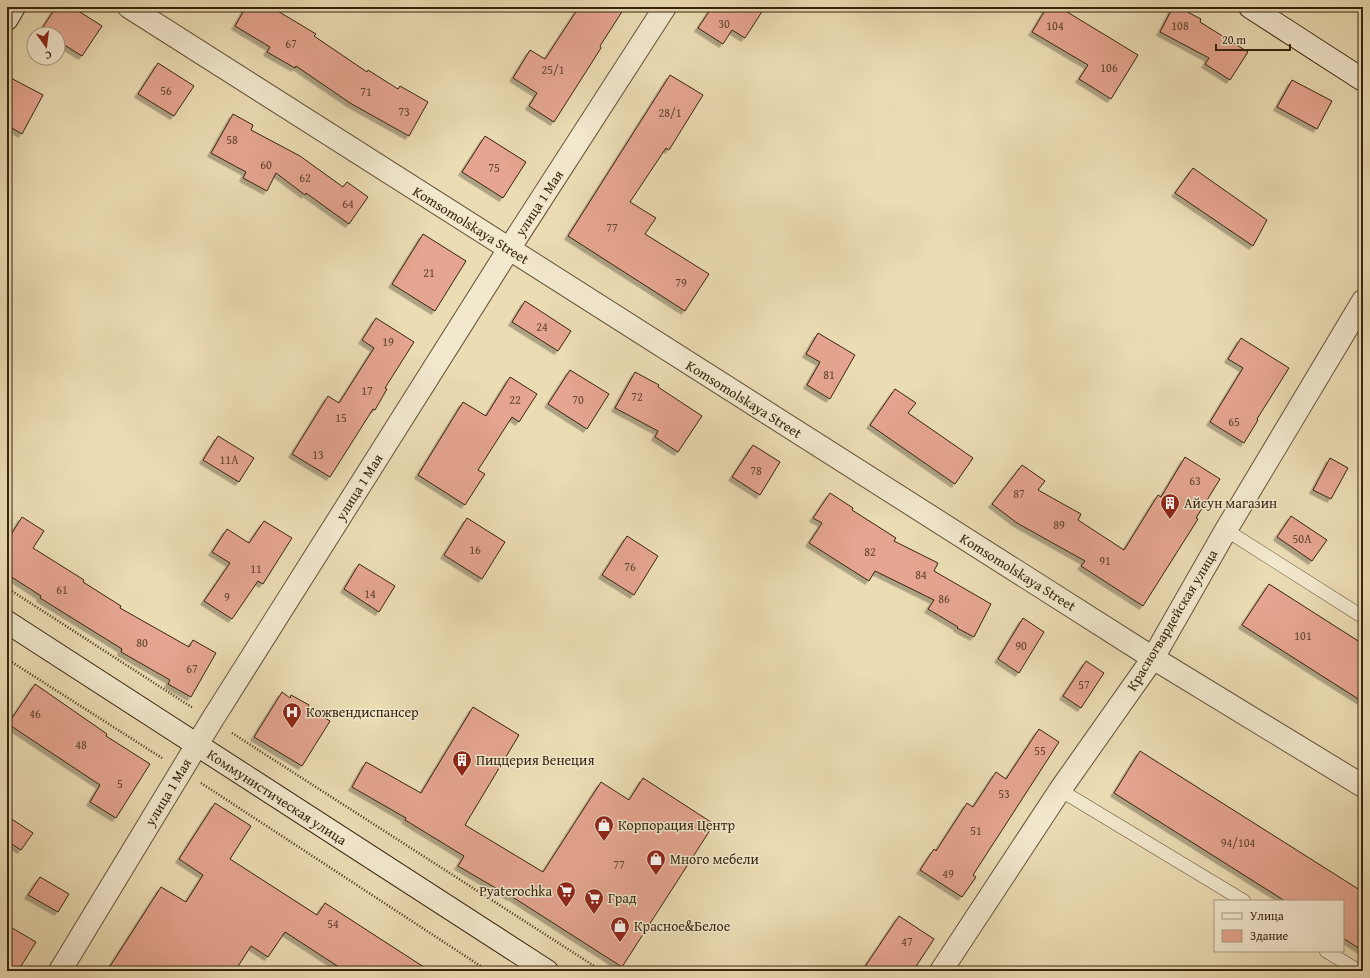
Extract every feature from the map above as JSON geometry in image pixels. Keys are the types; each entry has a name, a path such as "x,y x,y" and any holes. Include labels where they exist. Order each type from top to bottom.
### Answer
{"street":[{"path":"7,19 14,7"},
{"name":"Komsomolskaya Street","path":"129,7 1152,658 1363,786"},
{"name":"улица 1 Мая","path":"60,971 196,745 509,249 665,7"},
{"path":"1250,7 1363,80"},
{"name":"Красногвардейская улица","path":"941,971 1060,790 1152,658 1226,530 1363,301"},
{"name":"Коммунистическая улица","path":"7,622 547,971"}],"lane":[{"path":"1226,530 1363,617"},
{"path":"1060,790 1242,900"},
{"path":"1328,952 1359,971"}],"path":[{"path":"7,588 602,971"},
{"path":"7,659 181,770 488,971"}],"building":[{"path":"56,7 72,7 102,26 82,56 66,46 66,26 44,26"},
{"path":"246,7 271,7 316,34 314,36 367,72 368,70 398,89 400,86 428,102 409,136 350,103 296,66 295,68 267,52 270,47 235,26"},
{"path":"579,7 625,7 554,122 529,106 537,93 513,78 530,50 545,59"},
{"path":"712,7 765,7 745,38 732,30 723,44 698,28"},
{"path":"1047,7 1059,7 1138,55 1111,99 1079,79 1088,65 1032,32"},
{"path":"1173,7 1178,7 1201,19 1200,22 1248,52 1230,80 1205,64 1209,58 1160,32"},
{"path":"158,63 194,86 174,116 138,94"},
{"path":"670,75 703,95 669,150 666,148 630,202 656,218 645,234 709,274 685,311 568,236"},
{"path":"7,76 43,95 22,134 7,125"},
{"path":"1292,80 1332,101 1317,129 1277,107"},
{"path":"233,114 253,125 251,130 300,156 343,187 347,182 368,197 349,224 306,193 305,195 276,173 267,191 243,178 246,172 211,153"},
{"path":"485,136 526,162 503,198 462,172"},
{"path":"1193,168 1267,220 1253,246 1175,193"},
{"path":"423,234 466,261 435,311 392,284"},
{"path":"525,301 571,331 558,351 512,322"},
{"path":"376,318 414,342 385,388 387,389 375,410 373,409 330,477 292,454 328,396 339,403 374,348 362,340"},
{"path":"818,333 855,355 830,399 807,385 820,362 806,354"},
{"path":"1241,338 1289,368 1257,419 1258,420 1244,443 1210,422 1243,368 1228,359"},
{"path":"570,370 609,394 587,429 548,404"},
{"path":"635,372 659,385 658,387 702,416 678,452 655,437 658,431 615,408"},
{"path":"510,377 537,394 519,422 512,417 478,470 485,474 465,505 418,475 463,402 486,416"},
{"path":"895,389 916,403 908,413 973,458 955,484 870,425"},
{"path":"218,436 254,458 239,482 203,460"},
{"path":"753,445 780,462 760,495 732,477"},
{"path":"1185,457 1220,479 1196,518 1198,519 1143,606 1081,566 1085,561 1017,523 992,504 1022,465 1045,481 1038,490 1081,514 1078,520 1124,550 1158,495 1161,497"},
{"path":"1330,458 1348,468 1331,499 1313,490"},
{"path":"830,493 853,508 852,510 896,538 894,541 938,563 934,571 991,604 974,637 928,609 934,600 875,571 869,581 809,543 822,523 813,518"},
{"path":"1291,516 1327,540 1312,561 1277,537"},
{"path":"22,517 44,531 33,548 84,580 83,582 121,606 120,608 189,647 193,640 216,653 191,697 168,684 170,680 121,652 122,649 40,598 41,596 7,574 7,541"},
{"path":"467,518 505,542 482,579 444,555"},
{"path":"264,521 292,538 263,584 258,581 232,619 204,601 230,563 212,552 227,529 249,543"},
{"path":"627,536 658,556 634,595 602,575"},
{"path":"359,564 395,586 379,612 344,589"},
{"path":"1269,584 1363,644 1363,702 1242,625"},
{"path":"1023,618 1044,632 1019,673 998,659"},
{"path":"1086,661 1104,673 1081,708 1063,696"},
{"path":"35,684 107,734 106,736 150,764 116,818 90,802 100,785 8,724"},
{"name":"Кожвендиспансер","path":"282,692 290,698 291,695 309,705 308,707 330,721 302,766 254,737"},
{"path":"473,707 519,735 465,825 543,872 601,782 629,800 643,778 714,824 622,967 511,896 458,866 464,856 405,820 406,818 352,787 366,762 421,793"},
{"path":"1039,729 1059,742 973,875 976,877 962,897 920,870 934,849 936,851 967,803 973,807 996,772 1006,779"},
{"path":"1140,751 1363,892 1363,951 1344,939 1344,900 1283,900 1114,793"},
{"path":"215,803 251,826 230,859 317,915 325,903 430,971 345,971 285,932 268,957 251,946 235,971 107,971 161,887 186,902 203,875 179,859"},
{"path":"7,816 33,833 21,850 7,841"},
{"path":"40,877 69,894 58,912 28,895"},
{"path":"899,916 934,939 913,971 862,971"},
{"path":"7,925 36,942 18,971 7,971"}],"place":[{"name":"Айсун магазин","path":"1170,520"},
{"name":"Кожвендиспансер","path":"292,729"},
{"name":"Пиццерия Венеция","path":"462,777"},
{"name":"Корпорация Центр","path":"604,842"},
{"name":"Много мебели","path":"656,876"},
{"name":"Pyaterochka","path":"566,908"},
{"name":"Град","path":"594,915"},
{"name":"Красное&Белое","path":"620,943"}]}
